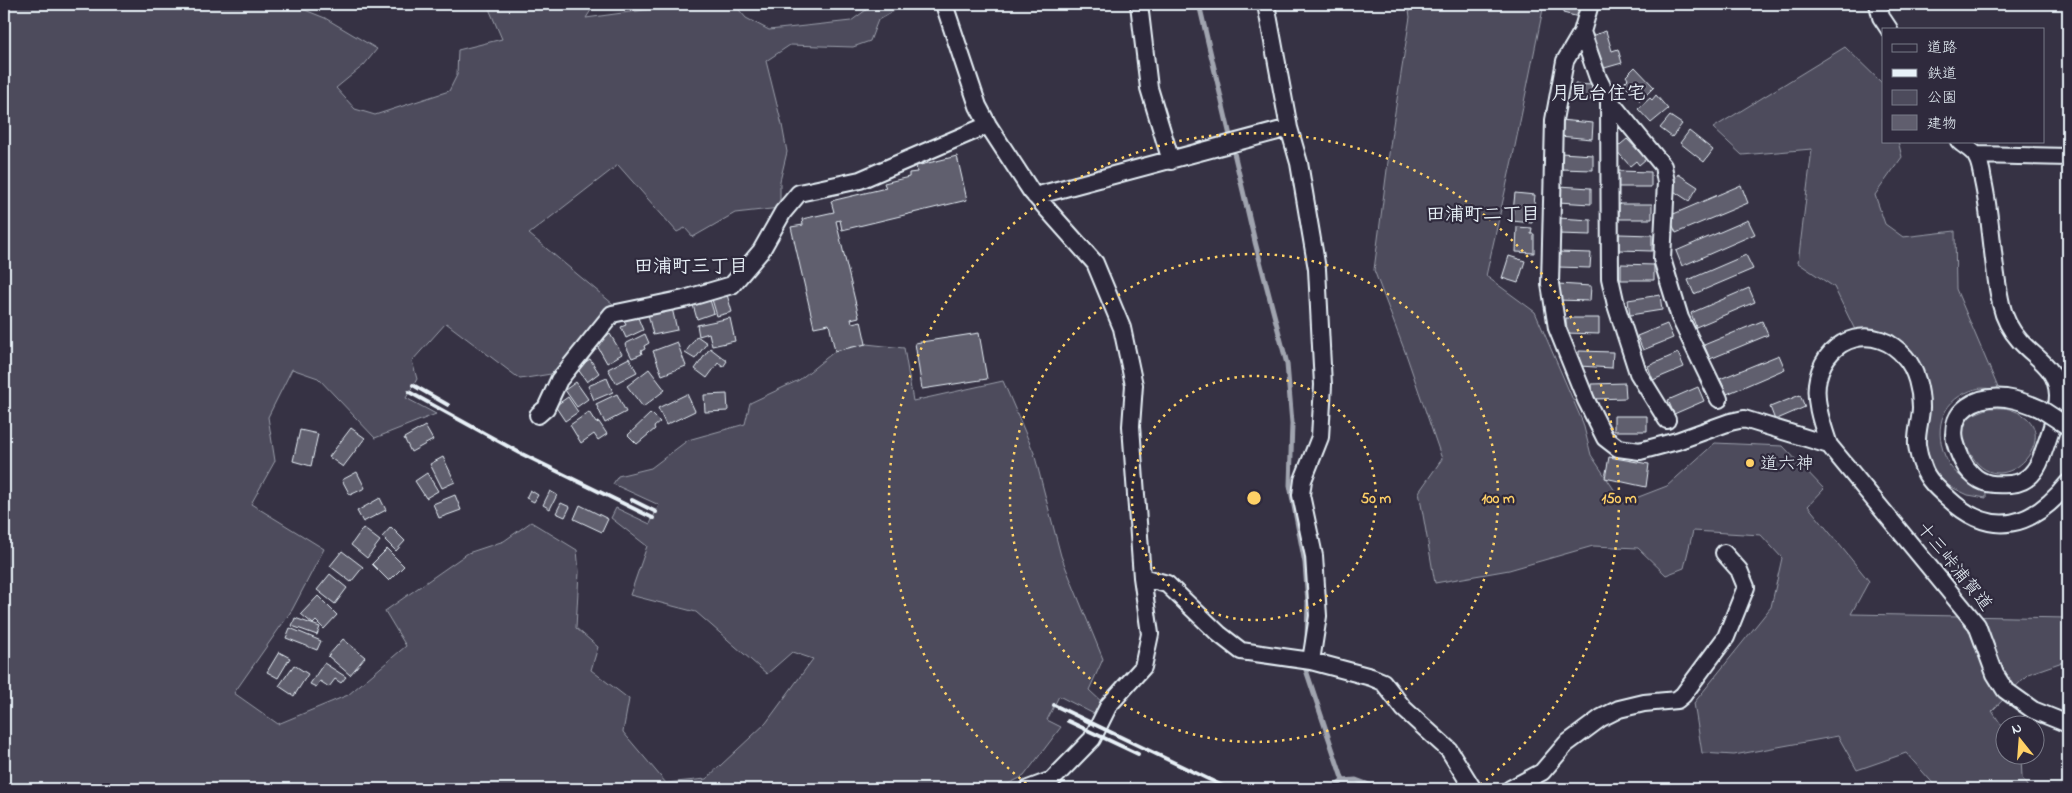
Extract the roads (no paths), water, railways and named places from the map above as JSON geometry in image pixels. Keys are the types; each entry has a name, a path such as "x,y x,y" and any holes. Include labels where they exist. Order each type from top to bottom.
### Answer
{"street":[{"path":"944,4 978,106 988,125 1036,196 1095,263 1122,328 1134,385 1131,426 1142,577 1150,634 1143,666 1109,705 1092,739 1052,780 1028,789"},
{"path":"1139,4 1149,88 1171,161"},
{"path":"1266,4 1289,128 1299,163 1317,269 1323,385 1320,437 1303,480 1301,495 1314,556 1318,616 1311,660"},
{"path":"1590,4 1582,32 1565,61 1554,120 1550,284 1557,328 1586,400 1605,438 1618,448 1640,451 1744,419 1829,444"},
{"path":"1878,4 1881,17 1888,28"},
{"path":"1582,32 1598,78 1609,100 1663,166 1666,182 1662,260 1680,318 1719,399"},
{"path":"1609,100 1610,278 1616,305 1638,373 1667,420"},
{"path":"538,415 546,408 559,380 612,314 684,299 732,285 761,251 783,212 799,193 860,180 988,125"},
{"path":"1036,196 1289,128"},
{"path":"1960,142 1976,155 1988,201 1992,249 2005,316 2020,341 2048,366 2056,383 2058,401 2040,465 2033,474 2016,484 1996,485 1986,483 1971,474 1960,454 1954,432 1956,421 1963,408 1980,400 2003,398 2028,403 2042,409 2068,427"},
{"path":"1976,155 2068,157"},
{"path":"1829,444 1817,398 1817,380 1823,362 1831,351 1852,339 1876,338 1896,348 1913,369 1920,397 1917,444 1924,470 1937,488 1956,506 1988,522 2011,524 2037,514 2050,504 2068,483"},
{"name":"十三峠浦賀道","path":"1829,444 1977,625 1995,674 2004,690 2034,710 2068,724"},
{"path":"1510,789 1542,772 1566,744 1601,718 1619,709 1677,700 1683,696 1726,637 1746,587 1739,570 1724,553"},
{"path":"1142,577 1167,584 1219,634 1241,651 1311,660 1383,682 1404,709 1449,750 1473,789"}],"waterway":[{"path":"1199,4 1255,242 1287,364 1292,423 1290,485 1305,563 1308,603 1307,640"},
{"path":"1306,664 1306,670 1343,781 1332,789"},
{"path":"1343,781 1356,780 1380,789"}],"railway":[{"path":"413,385 448,405"},
{"path":"409,392 520,453 653,518"},
{"path":"632,500 656,512"},
{"path":"1054,705 1229,789"},
{"path":"1068,721 1138,754"}],"place":[{"name":"道六神","path":"1750,463"}],"district":[{"name":"月見台住宅","path":"1598,92"},
{"name":"田浦町二丁目","path":"1483,213"},
{"name":"田浦町三丁目","path":"691,265"}]}
